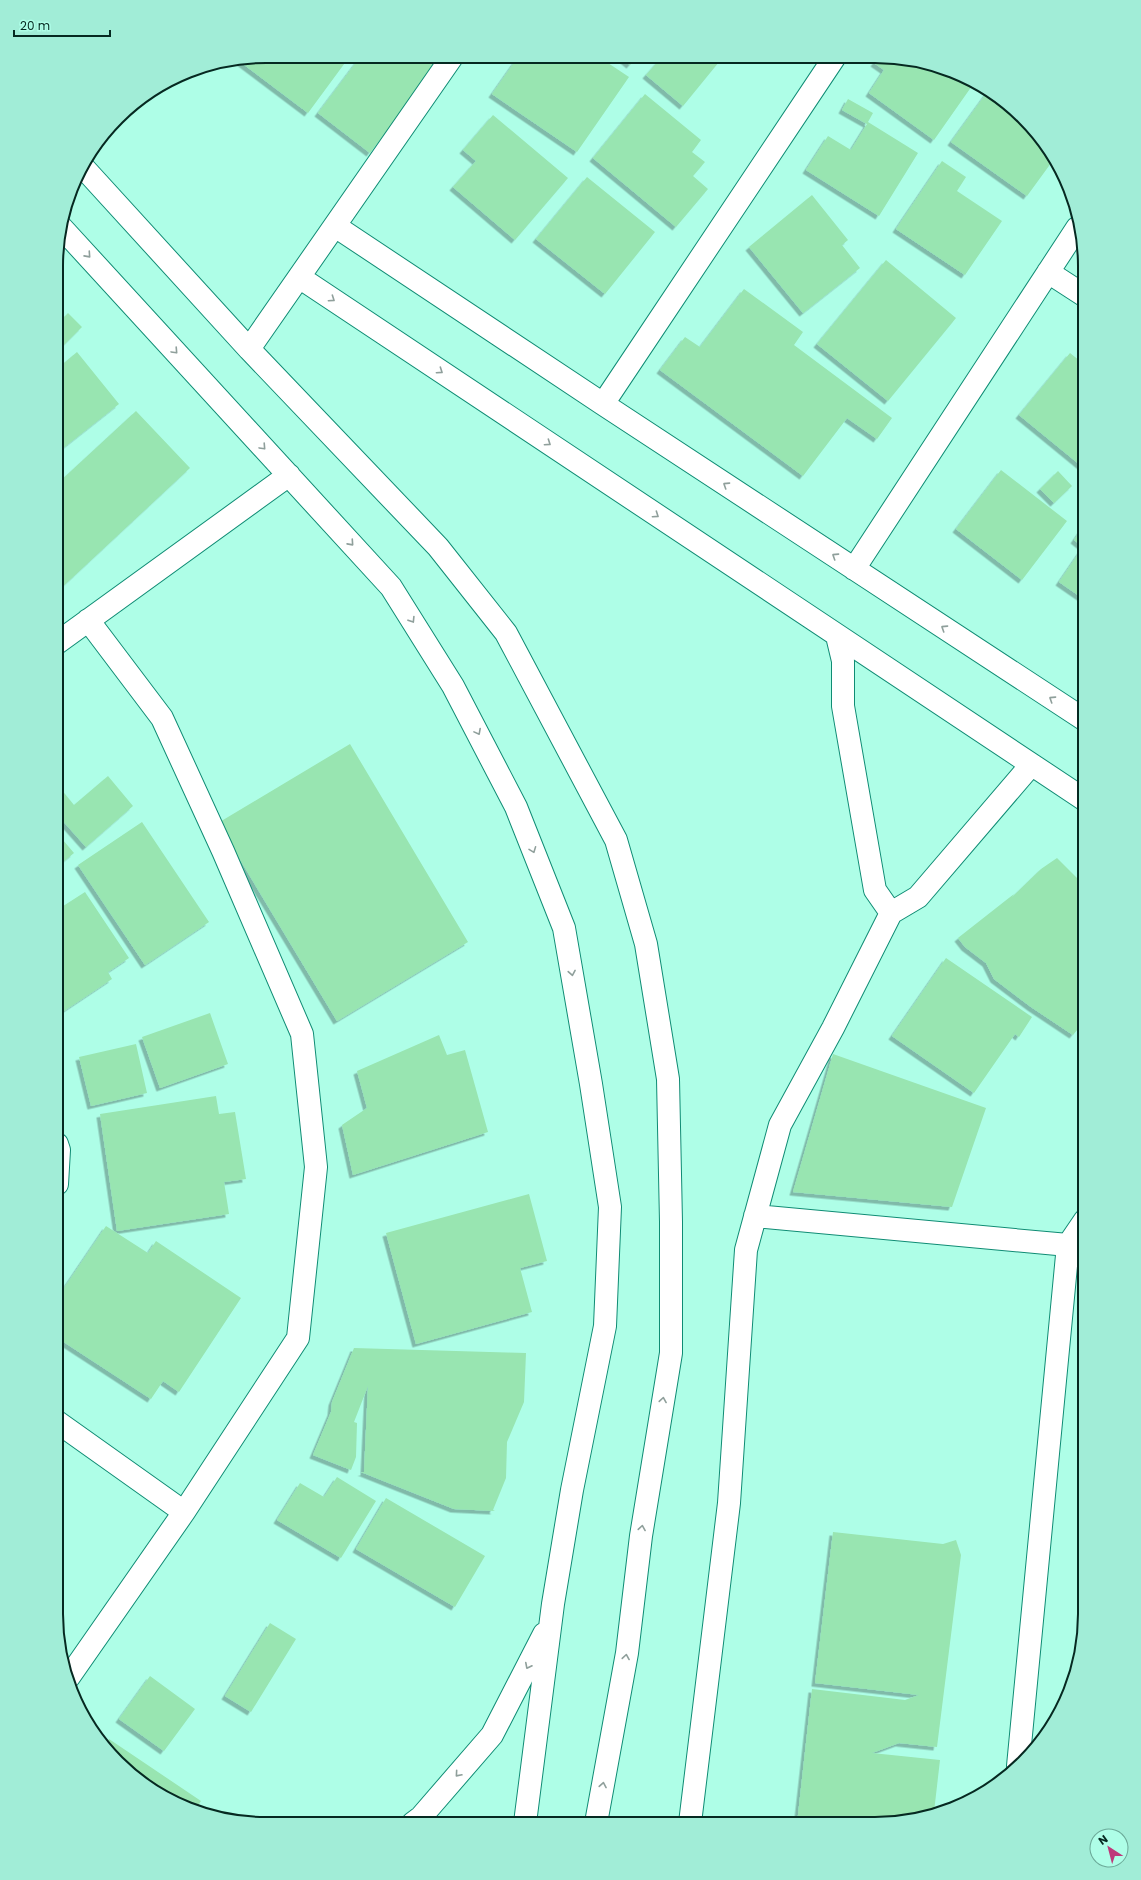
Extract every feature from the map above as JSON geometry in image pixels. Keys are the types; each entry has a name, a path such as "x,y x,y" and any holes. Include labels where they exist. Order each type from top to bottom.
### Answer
{"street":[{"path":"249,349 447,63"},
{"path":"603,404 831,63"},
{"path":"87,170 249,349 438,547 506,633 616,840 646,944 668,1079 671,1222 670,1353 641,1536 627,1653 597,1817"},
{"path":"335,226 603,404 1078,715"},
{"path":"854,569 1075,231"},
{"path":"66,232 391,587 453,686 516,807 564,928 591,1084 610,1207 605,1326 572,1490 553,1604 526,1817"},
{"path":"1048,272 1078,291"},
{"path":"299,277 1078,795"},
{"path":"63,639 288,475"},
{"path":"72,1673 184,1512 298,1338 316,1167 302,1034 223,851 162,718 88,620"},
{"path":"837,636 843,662 843,706 875,890 891,913"},
{"path":"691,1817 729,1503 746,1250 780,1125 833,1028 891,913 918,896 1031,765"},
{"path":"755,1216 1076,1251 1019,1758"},
{"path":"63,1426 184,1512"},
{"path":"421,1817 492,1735 543,1637 553,1604"}],"building":[{"path":"253,63 345,63 308,113 244,64"},
{"path":"356,63 438,63 370,153 318,113"},
{"path":"514,63 608,63 629,77 577,152 492,94"},
{"path":"657,63 718,63 683,106 646,75"},
{"path":"874,63 888,63 928,70 953,78 971,87 934,140 869,93 884,70"},
{"path":"645,94 701,140 692,152 705,162 693,176 708,189 676,227 593,158"},
{"path":"985,95 1019,122 1036,142 1051,164 1027,196 951,142"},
{"path":"848,99 873,113 868,122 918,153 879,216 806,170 828,136 851,150 867,124 842,110"},
{"path":"493,115 568,178 515,240 453,187 476,161 463,150"},
{"path":"942,161 966,177 957,191 1002,221 965,275 896,229"},
{"path":"587,177 655,232 605,294 536,239"},
{"path":"812,195 848,240 842,245 860,268 803,313 749,247"},
{"path":"886,260 956,318 888,401 817,344"},
{"path":"744,289 803,332 794,345 892,418 877,439 847,418 803,476 660,370 685,337 700,347"},
{"path":"68,313 82,327 63,346 63,318"},
{"path":"77,352 119,404 63,448 63,364"},
{"path":"1070,353 1078,359 1078,463 1019,415"},
{"path":"136,411 190,468 63,586 63,478"},
{"path":"1001,470 1067,521 1022,580 956,529"},
{"path":"1058,471 1072,486 1054,503 1040,489"},
{"path":"1078,534 1078,543 1074,540"},
{"path":"1078,554 1078,595 1059,582"},
{"path":"350,744 468,942 337,1021 218,823"},
{"path":"108,776 133,806 86,847 63,821 63,791 74,805"},
{"path":"142,822 209,922 145,965 78,865"},
{"path":"63,840 74,853 63,862"},
{"path":"1057,858 1078,879 1078,1029 1073,1035 1031,1007 994,979 986,963 965,947 958,938 1014,894 1012,897 1041,869"},
{"path":"85,892 129,958 108,972 112,979 63,1012 63,906"},
{"path":"946,958 1032,1017 1019,1037 1015,1034 974,1093 892,1036"},
{"path":"210,1013 228,1064 160,1088 142,1037"},
{"path":"439,1035 447,1055 465,1050 488,1132 353,1175 342,1125 367,1108 357,1071"},
{"path":"136,1044 147,1093 91,1106 79,1057"},
{"path":"833,1054 986,1108 952,1207 793,1192"},
{"path":"216,1096 219,1114 235,1112 246,1179 224,1182 229,1214 117,1231 100,1114"},
{"path":"529,1194 547,1261 520,1268 532,1312 416,1344 386,1233"},
{"path":"106,1226 148,1253 156,1241 241,1298 179,1392 163,1381 151,1399 63,1342 63,1290"},
{"path":"354,1348 526,1353 524,1402 507,1442 506,1478 493,1510 495,1511 454,1509 361,1472 364,1472 368,1386 354,1422 357,1423 356,1457 351,1470 313,1455 331,1412 332,1402"},
{"path":"337,1477 376,1501 341,1558 277,1520 300,1483 324,1497"},
{"path":"386,1498 485,1556 455,1607 356,1549"},
{"path":"833,1532 943,1544 956,1540 961,1555 937,1747 899,1743 872,1753 940,1760 934,1808 915,1813 888,1817 798,1817 812,1689 905,1700 919,1695 815,1683"},
{"path":"270,1623 296,1639 251,1712 225,1696"},
{"path":"150,1676 195,1709 164,1751 119,1719"},
{"path":"109,1739 201,1801 198,1805 188,1802 153,1783 122,1758 107,1741"}]}
